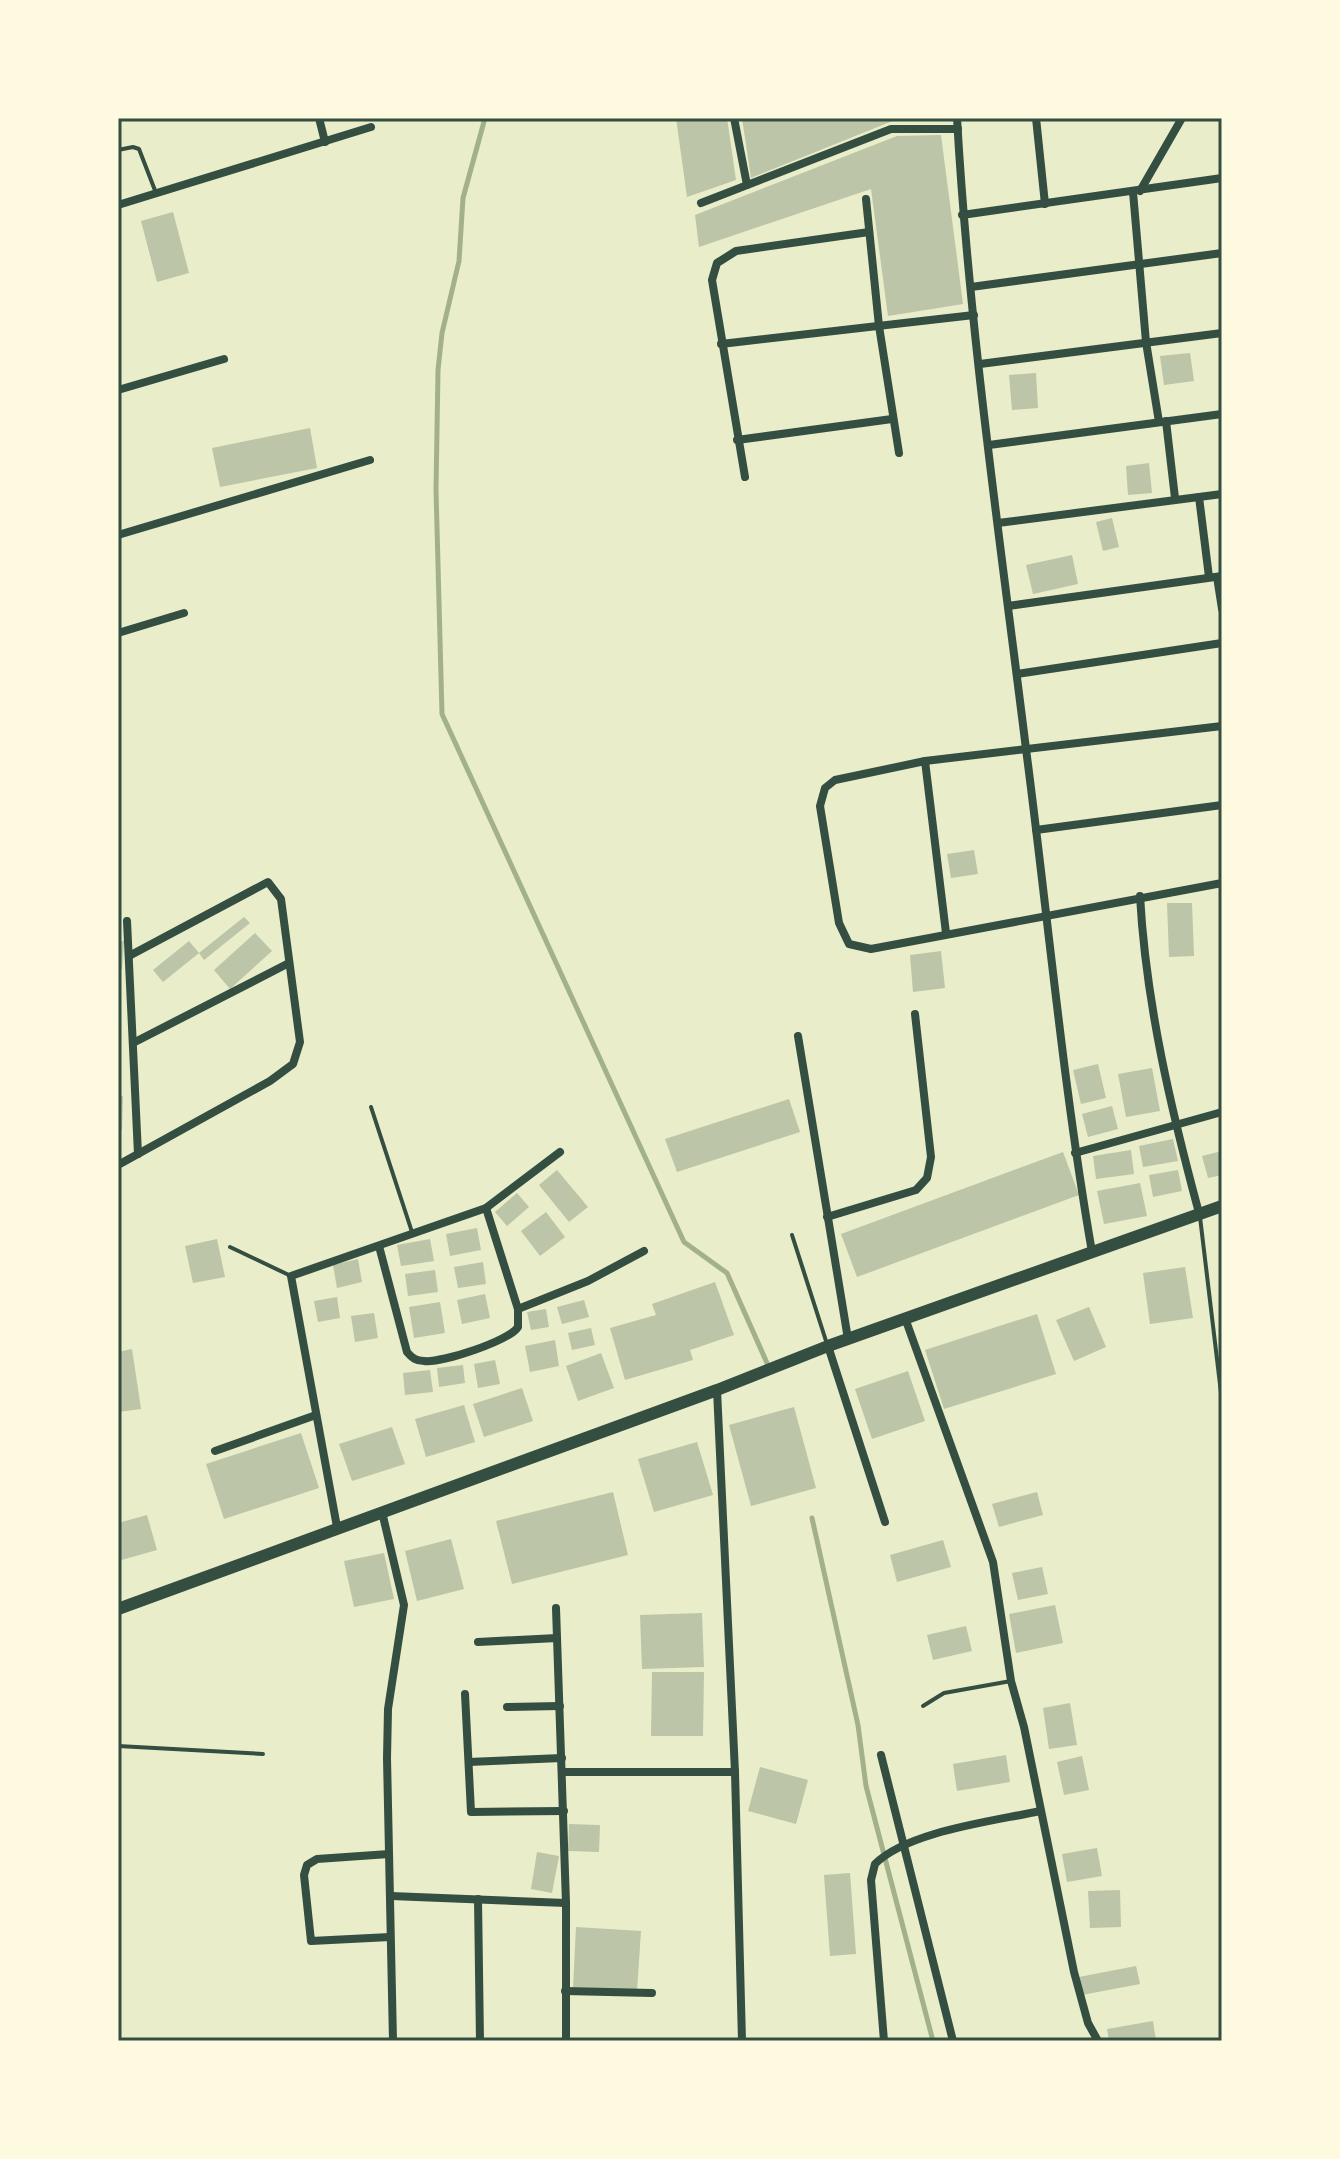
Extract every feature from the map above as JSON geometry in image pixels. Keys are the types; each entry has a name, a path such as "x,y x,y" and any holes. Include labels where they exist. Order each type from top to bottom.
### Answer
{"main road":[{"path":"118,1609 717,1390 828,1346 1222,1206"}],"street":[{"path":"319,118 325,142"},
{"path":"734,118 747,185"},
{"path":"957,118 962,215 998,523 1075,1153 1092,1252"},
{"path":"1036,118 1045,204"},
{"path":"1175,498 1146,342 1136,192 1182,118"},
{"path":"118,205 371,127"},
{"path":"701,203 891,129 958,129"},
{"path":"962,215 1222,178"},
{"path":"866,199 879,326 899,453"},
{"path":"745,477 712,280 717,263 725,255 869,232"},
{"path":"971,287 1222,253"},
{"path":"721,344 974,315"},
{"path":"980,364 1222,333"},
{"path":"118,390 224,359"},
{"path":"989,445 1222,414"},
{"path":"737,440 892,419"},
{"path":"118,535 370,460"},
{"path":"998,523 1222,494"},
{"path":"1199,497 1222,609"},
{"path":"1008,606 1216,577"},
{"path":"118,633 184,613"},
{"path":"1017,674 1222,643 1222,650"},
{"path":"1222,726 925,761 835,780 825,788 820,806 839,923 849,944 871,949 1222,883"},
{"path":"925,761 946,933"},
{"path":"1036,830 1222,805"},
{"path":"118,1165 270,1081 293,1064 300,1042 287,964 281,899 268,882 129,956"},
{"path":"1140,896 1144,965 1176,1125 1199,1213"},
{"path":"127,921 138,1154"},
{"path":"133,1043 287,964"},
{"path":"827,1217 916,1190 927,1178 931,1157 915,1014"},
{"path":"798,1036 848,1339"},
{"path":"1075,1153 1222,1112"},
{"path":"337,1527 291,1276 486,1208 560,1152"},
{"path":"379,1246 407,1352 420,1361 504,1340 518,1327 518,1309 486,1208"},
{"path":"518,1309 588,1281 644,1251"},
{"path":"905,1318 993,1562 1011,1681 1074,1972 1088,2023 1098,2041"},
{"path":"828,1346 885,1522"},
{"path":"717,1390 735,1772 742,2041"},
{"path":"215,1451 316,1415"},
{"path":"382,1512 404,1605 388,1709 393,2041"},
{"path":"556,1608 564,1811 566,2041"},
{"path":"478,1642 557,1638"},
{"path":"465,1694 471,1812 564,1811"},
{"path":"507,1707 560,1706"},
{"path":"881,1755 953,2041"},
{"path":"469,1762 562,1758"},
{"path":"563,1772 735,1772"},
{"path":"884,2041 872,1870 879,1860 903,1846 1040,1811"},
{"path":"389,1854 317,1859 307,1865 304,1875 311,1941 390,1937"},
{"path":"391,1896 566,1903"},
{"path":"478,1899 480,2041"},
{"path":"565,1991 652,1993"}],"lane":[{"path":"118,150 139,149 156,194"},
{"path":"371,1107 413,1234"},
{"path":"1199,1213 1222,1401"},
{"path":"792,1235 828,1346"},
{"path":"230,1247 291,1276"},
{"path":"923,1706 944,1693 1011,1681"},
{"path":"118,1746 263,1754"}],"building":[{"path":"676,118 727,118 736,180 687,197"},
{"path":"742,118 900,118 751,178"},
{"path":"941,135 963,304 888,316 871,189 699,247 695,215 897,136"},
{"path":"173,212 189,273 157,282 141,221"},
{"path":"1190,353 1194,381 1164,385 1160,356"},
{"path":"1036,373 1038,408 1012,410 1009,375"},
{"path":"310,428 317,468 220,487 212,448"},
{"path":"1149,463 1152,493 1128,495 1126,466"},
{"path":"1112,518 1119,547 1103,551 1096,522"},
{"path":"1072,555 1078,584 1033,594 1026,565"},
{"path":"974,850 978,874 951,878 947,854"},
{"path":"1167,903 1192,903 1194,956 1169,957"},
{"path":"244,917 250,923 204,960 199,953"},
{"path":"255,933 272,951 230,989 214,970"},
{"path":"118,941 124,941 122,969 118,969"},
{"path":"189,941 199,953 163,982 153,970"},
{"path":"941,951 945,988 913,992 910,955"},
{"path":"1098,1064 1106,1098 1081,1104 1073,1070"},
{"path":"1152,1068 1160,1111 1126,1117 1118,1074"},
{"path":"118,1096 123,1096 122,1130 118,1130"},
{"path":"789,1099 800,1132 677,1172 665,1139"},
{"path":"1112,1106 1118,1129 1088,1137 1082,1114"},
{"path":"1173,1139 1178,1161 1143,1167 1139,1146"},
{"path":"1131,1150 1134,1174 1096,1179 1093,1156"},
{"path":"1222,1151 1222,1175 1208,1178 1202,1156"},
{"path":"1063,1152 1079,1195 857,1277 841,1234"},
{"path":"557,1170 588,1207 569,1222 539,1185"},
{"path":"1178,1170 1182,1191 1153,1197 1149,1175"},
{"path":"1140,1183 1147,1216 1104,1224 1097,1191"},
{"path":"517,1193 529,1207 507,1226 495,1212"},
{"path":"546,1212 565,1237 540,1256 521,1231"},
{"path":"477,1228 481,1250 450,1256 446,1234"},
{"path":"217,1239 225,1277 193,1283 185,1246"},
{"path":"430,1239 434,1261 401,1266 397,1245"},
{"path":"358,1259 362,1282 337,1288 333,1265"},
{"path":"483,1262 486,1284 458,1288 454,1267"},
{"path":"1185,1267 1193,1318 1150,1324 1143,1273"},
{"path":"435,1270 438,1292 408,1296 405,1274"},
{"path":"715,1282 734,1335 690,1350 693,1360 625,1380 610,1328 656,1315 652,1304"},
{"path":"485,1294 490,1318 462,1324 457,1300"},
{"path":"337,1297 340,1318 318,1322 314,1301"},
{"path":"584,1300 589,1317 562,1324 557,1307"},
{"path":"440,1302 445,1333 414,1338 409,1307"},
{"path":"1089,1307 1106,1347 1074,1361 1056,1320"},
{"path":"546,1309 549,1327 531,1330 527,1312"},
{"path":"374,1313 378,1338 355,1342 351,1316"},
{"path":"1037,1314 1056,1374 944,1409 925,1350"},
{"path":"591,1328 595,1345 572,1350 568,1333"},
{"path":"555,1340 559,1366 530,1372 525,1346"},
{"path":"132,1349 141,1409 118,1412 118,1352"},
{"path":"601,1353 614,1388 578,1401 566,1366"},
{"path":"495,1360 500,1384 478,1388 474,1364"},
{"path":"463,1365 465,1383 439,1387 437,1368"},
{"path":"430,1370 433,1392 405,1395 403,1373"},
{"path":"908,1371 925,1421 872,1439 855,1389"},
{"path":"522,1388 533,1421 484,1437 473,1404"},
{"path":"464,1405 475,1442 426,1457 415,1419"},
{"path":"794,1407 816,1488 751,1506 729,1425"},
{"path":"392,1427 405,1464 352,1481 339,1444"},
{"path":"301,1433 319,1488 224,1519 206,1464"},
{"path":"697,1442 713,1495 654,1512 638,1459"},
{"path":"613,1492 628,1555 512,1584 496,1521"},
{"path":"1037,1492 1043,1515 999,1527 992,1504"},
{"path":"147,1515 157,1550 118,1561 118,1523"},
{"path":"451,1539 464,1589 417,1601 405,1551"},
{"path":"943,1540 951,1567 897,1582 890,1555"},
{"path":"384,1553 394,1599 354,1607 344,1561"},
{"path":"1042,1567 1048,1594 1018,1600 1012,1573"},
{"path":"1055,1605 1063,1643 1016,1653 1009,1614"},
{"path":"702,1613 704,1667 642,1669 640,1615"},
{"path":"966,1626 972,1651 933,1660 927,1635"},
{"path":"652,1672 704,1672 703,1736 651,1736"},
{"path":"1070,1703 1077,1745 1049,1749 1043,1708"},
{"path":"1006,1755 1010,1782 957,1791 953,1764"},
{"path":"1082,1756 1089,1790 1064,1795 1057,1762"},
{"path":"760,1767 808,1780 796,1824 748,1811"},
{"path":"569,1824 600,1825 599,1852 568,1851"},
{"path":"1097,1848 1102,1876 1067,1882 1062,1854"},
{"path":"537,1852 559,1856 552,1893 531,1889"},
{"path":"850,1873 856,1954 830,1956 824,1875"},
{"path":"1120,1890 1121,1927 1090,1928 1088,1891"},
{"path":"576,1927 641,1931 637,1991 573,1988"},
{"path":"1136,1966 1140,1984 1082,1995 1079,1977"},
{"path":"1153,2021 1156,2041 1109,2041 1107,2029"}],"waterway":[{"path":"485,118 463,198 459,261 442,333 438,370 436,490 442,714 684,1242 727,1273 767,1363"},
{"path":"812,1518 858,1725 866,1786 933,2041"}]}
